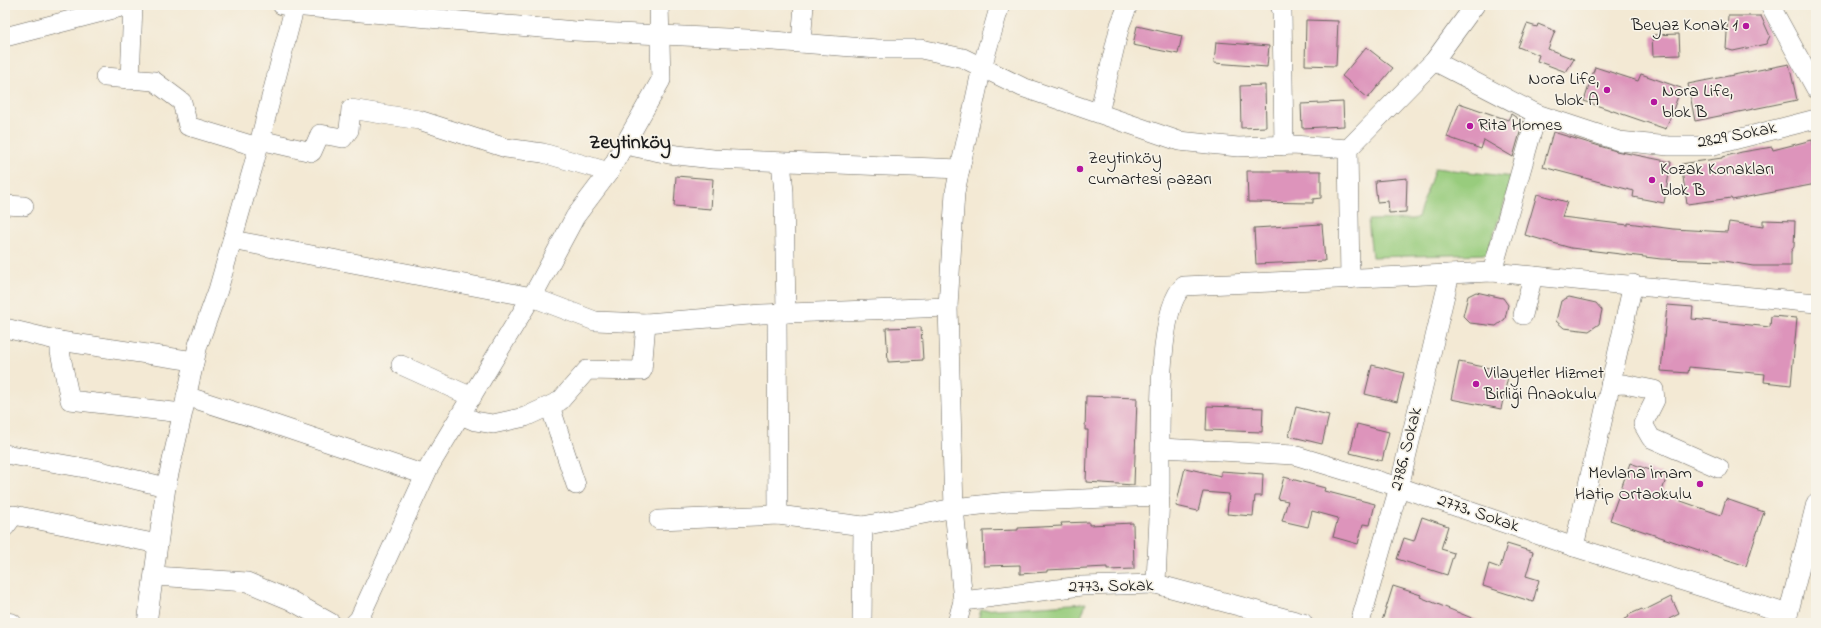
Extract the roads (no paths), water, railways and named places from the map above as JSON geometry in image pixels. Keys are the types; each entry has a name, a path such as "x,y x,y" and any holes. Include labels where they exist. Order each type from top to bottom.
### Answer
{"street":[{"path":"5,37 129,5"},
{"path":"130,80 133,5"},
{"path":"147,623 155,576 166,487 194,361 198,345 218,290 259,143 291,5 393,10 463,21 574,31 801,43 878,49 921,49 963,58 1022,87 1099,112 1179,141 1238,147 1284,146 1348,149"},
{"path":"447,5 460,15 463,21"},
{"path":"355,623 359,619 425,475 532,297 575,216 609,172 661,80 659,5"},
{"path":"801,43 804,5"},
{"path":"957,623 963,601 954,508 948,307 955,192 982,67 1000,5"},
{"path":"1099,112 1120,26 1128,5"},
{"path":"1350,279 1348,149 1434,60 1475,5"},
{"path":"1772,5 1816,89"},
{"path":"1284,7 1284,146"},
{"name":"2829 Sokak","path":"1434,60 1537,114 1619,141 1669,146 1710,146 1816,119"},
{"path":"105,76 130,80 154,81 182,102 188,126 259,143 312,152 320,134 343,138 349,130 351,109 419,120 506,148 543,153 609,172"},
{"path":"1492,272 1537,114"},
{"path":"625,145 669,154 781,162 960,169"},
{"path":"778,515 784,192 781,162"},
{"path":"5,205 24,206"},
{"path":"232,240 532,297 595,321 646,323 781,313 948,307"},
{"path":"1156,584 1160,496 1162,378 1165,341 1173,303 1178,291 1184,286 1492,272 1633,284 1816,303"},
{"name":"2786. Sokak","path":"1360,623 1399,487 1450,274"},
{"path":"1523,315 1533,276"},
{"path":"1574,547 1633,284"},
{"path":"461,414 475,421 493,424 525,417 560,401 587,370 642,371 646,323"},
{"path":"5,328 60,340 194,361"},
{"path":"60,340 60,352 70,400 184,405 273,424 425,475"},
{"path":"401,365 472,397"},
{"path":"1610,385 1624,384 1654,390 1656,400 1643,424 1651,438 1719,468"},
{"path":"550,406 576,485"},
{"name":"2773. Sokak","path":"1161,448 1294,455 1399,487 1787,618"},
{"path":"5,454 96,470 166,487"},
{"path":"659,520 778,515 863,526 954,508 1008,502 1160,496"},
{"path":"1787,618 1816,503"},
{"path":"5,527 14,515 158,544"},
{"path":"862,623 863,526"},
{"path":"155,576 247,582 290,600 331,623"},
{"name":"2773. Sokak","path":"963,601 1081,586 1156,584 1267,618 1303,623"},
{"path":"5,622 12,623"}],"place":[{"name":"Beyaz Konak 1","path":"1746,26"},
{"name":"Nora Life, blok A","path":"1607,90"},
{"name":"Nora Life, blok B","path":"1654,102"},
{"name":"Rita Homes","path":"1470,126"},
{"name":"Zeytinköy cumartesi pazarı","path":"1080,169"},
{"name":"Kozak Konakları blok B","path":"1652,180"},
{"name":"Vilayetler Hizmet Birliği Anaokulu","path":"1476,384"},
{"name":"Mevlana İmam Hatip Ortaokulu","path":"1700,484"}],"district":[{"name":"Zeytinköy","path":"630,143"}]}
